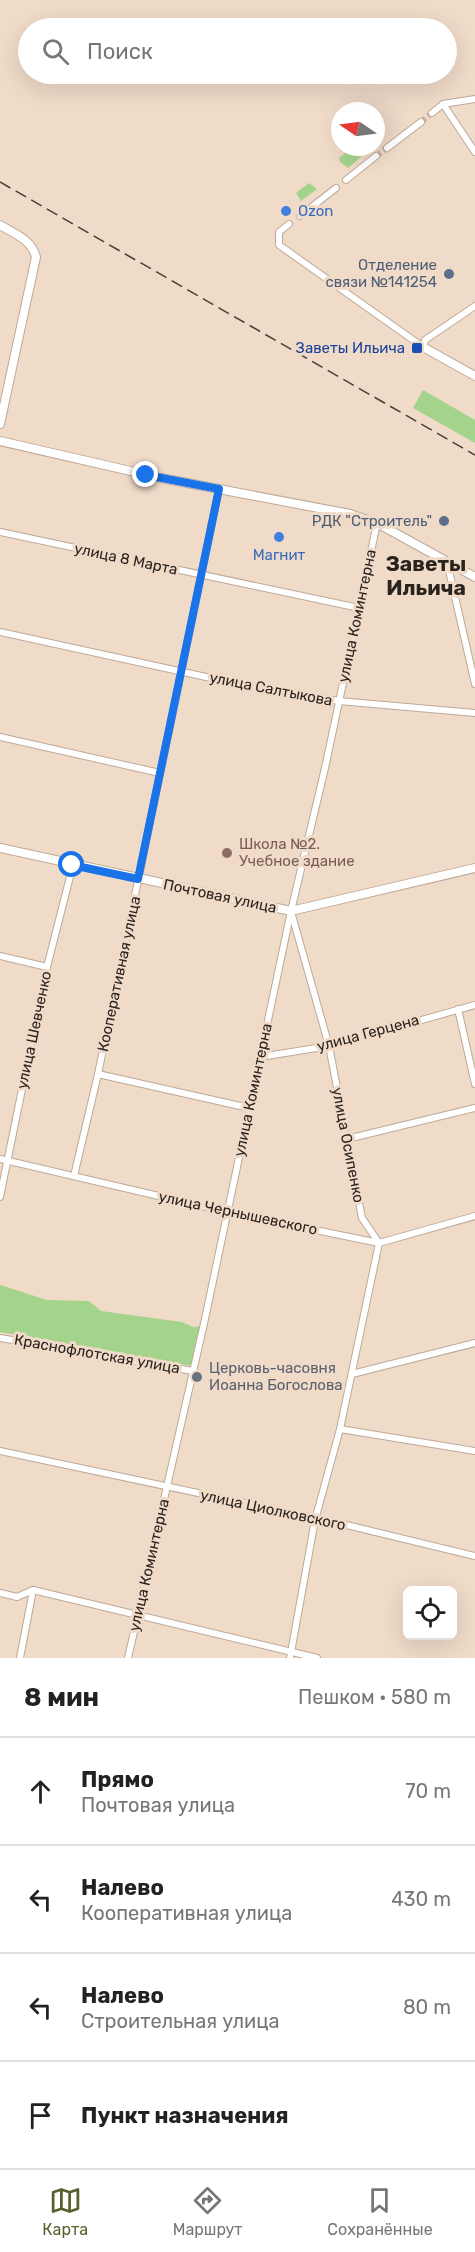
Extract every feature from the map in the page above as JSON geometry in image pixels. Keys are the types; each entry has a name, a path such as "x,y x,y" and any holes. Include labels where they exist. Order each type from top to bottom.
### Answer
{"street":[{"path":"432,113 443,104 475,99"},
{"path":"443,104 475,152"},
{"path":"387,148 421,122"},
{"path":"346,180 376,156"},
{"path":"300,216 336,188"},
{"path":"289,224 279,232 278,244 423,347 475,376"},
{"path":"0,225 29,242 36,257 0,424"},
{"path":"423,347 425,340 475,306"},
{"path":"0,441 219,489 348,514 377,523 475,577"},
{"name":"Кооперативная улица","path":"74,1176 98,1074 219,489"},
{"name":"улица Коминтерна","path":"128,1658 193,1371 377,523"},
{"name":"улица 8 Марта","path":"0,532 358,608"},
{"path":"447,561 475,684"},
{"name":"улица Салтыкова","path":"0,632 181,671 339,701 475,712"},
{"path":"0,737 160,773"},
{"name":"Почтовая улица","path":"0,849 291,911 475,868"},
{"name":"улица Шевченко","path":"0,1197 4,1160 72,865"},
{"name":"улица Осипенко","path":"291,911 328,1046 362,1218 379,1243"},
{"path":"0,956 47,967"},
{"name":"улица Герцена","path":"260,1057 328,1046 475,1005"},
{"path":"458,1009 475,1084"},
{"path":"98,1074 249,1108"},
{"path":"347,1139 475,1108"},
{"name":"улица Чернышевского","path":"4,1160 227,1212 379,1243 475,1216"},
{"path":"290,1655 315,1520 340,1429 379,1243"},
{"name":"Краснофлотская улица","path":"0,1338 193,1371"},
{"path":"352,1374 475,1343"},
{"path":"340,1429 475,1451"},
{"name":"улица Циолковского","path":"0,1451 315,1520 330,1521 475,1556"},
{"path":"20,1658 33,1590"},
{"path":"0,1593 17,1597 33,1590 138,1614 290,1655 316,1658"}],"green space":[{"path":"362,156 348,168 340,162 339,158"},
{"path":"309,183 317,189 301,201 296,193"},
{"path":"423,390 475,420 475,443 413,408"},
{"path":"0,1285 47,1300 89,1301 101,1311 182,1322 193,1327 202,1326 192,1366 0,1332"}],"tunnel":[{"path":"421,122 432,113"}],"railway":[{"path":"0,182 475,455"}],"place":[{"name":"Ozon","path":"286,211"},
{"name":"Отделение связи №141254","path":"449,274"},
{"name":"Заветы Ильича","path":"417,348"},
{"name":"РДК \"Строитель\"","path":"444,521"},
{"name":"Магнит","path":"279,537"},
{"name":"Школа №2. Учебное здание","path":"227,853"},
{"name":"Церковь-часовня Иоанна Богослова","path":"197,1377"}],"district":[{"name":"Заветы Ильича","path":"426,575"}],"route":[{"path":"72,865 138,879 219,489 146,475"}]}
